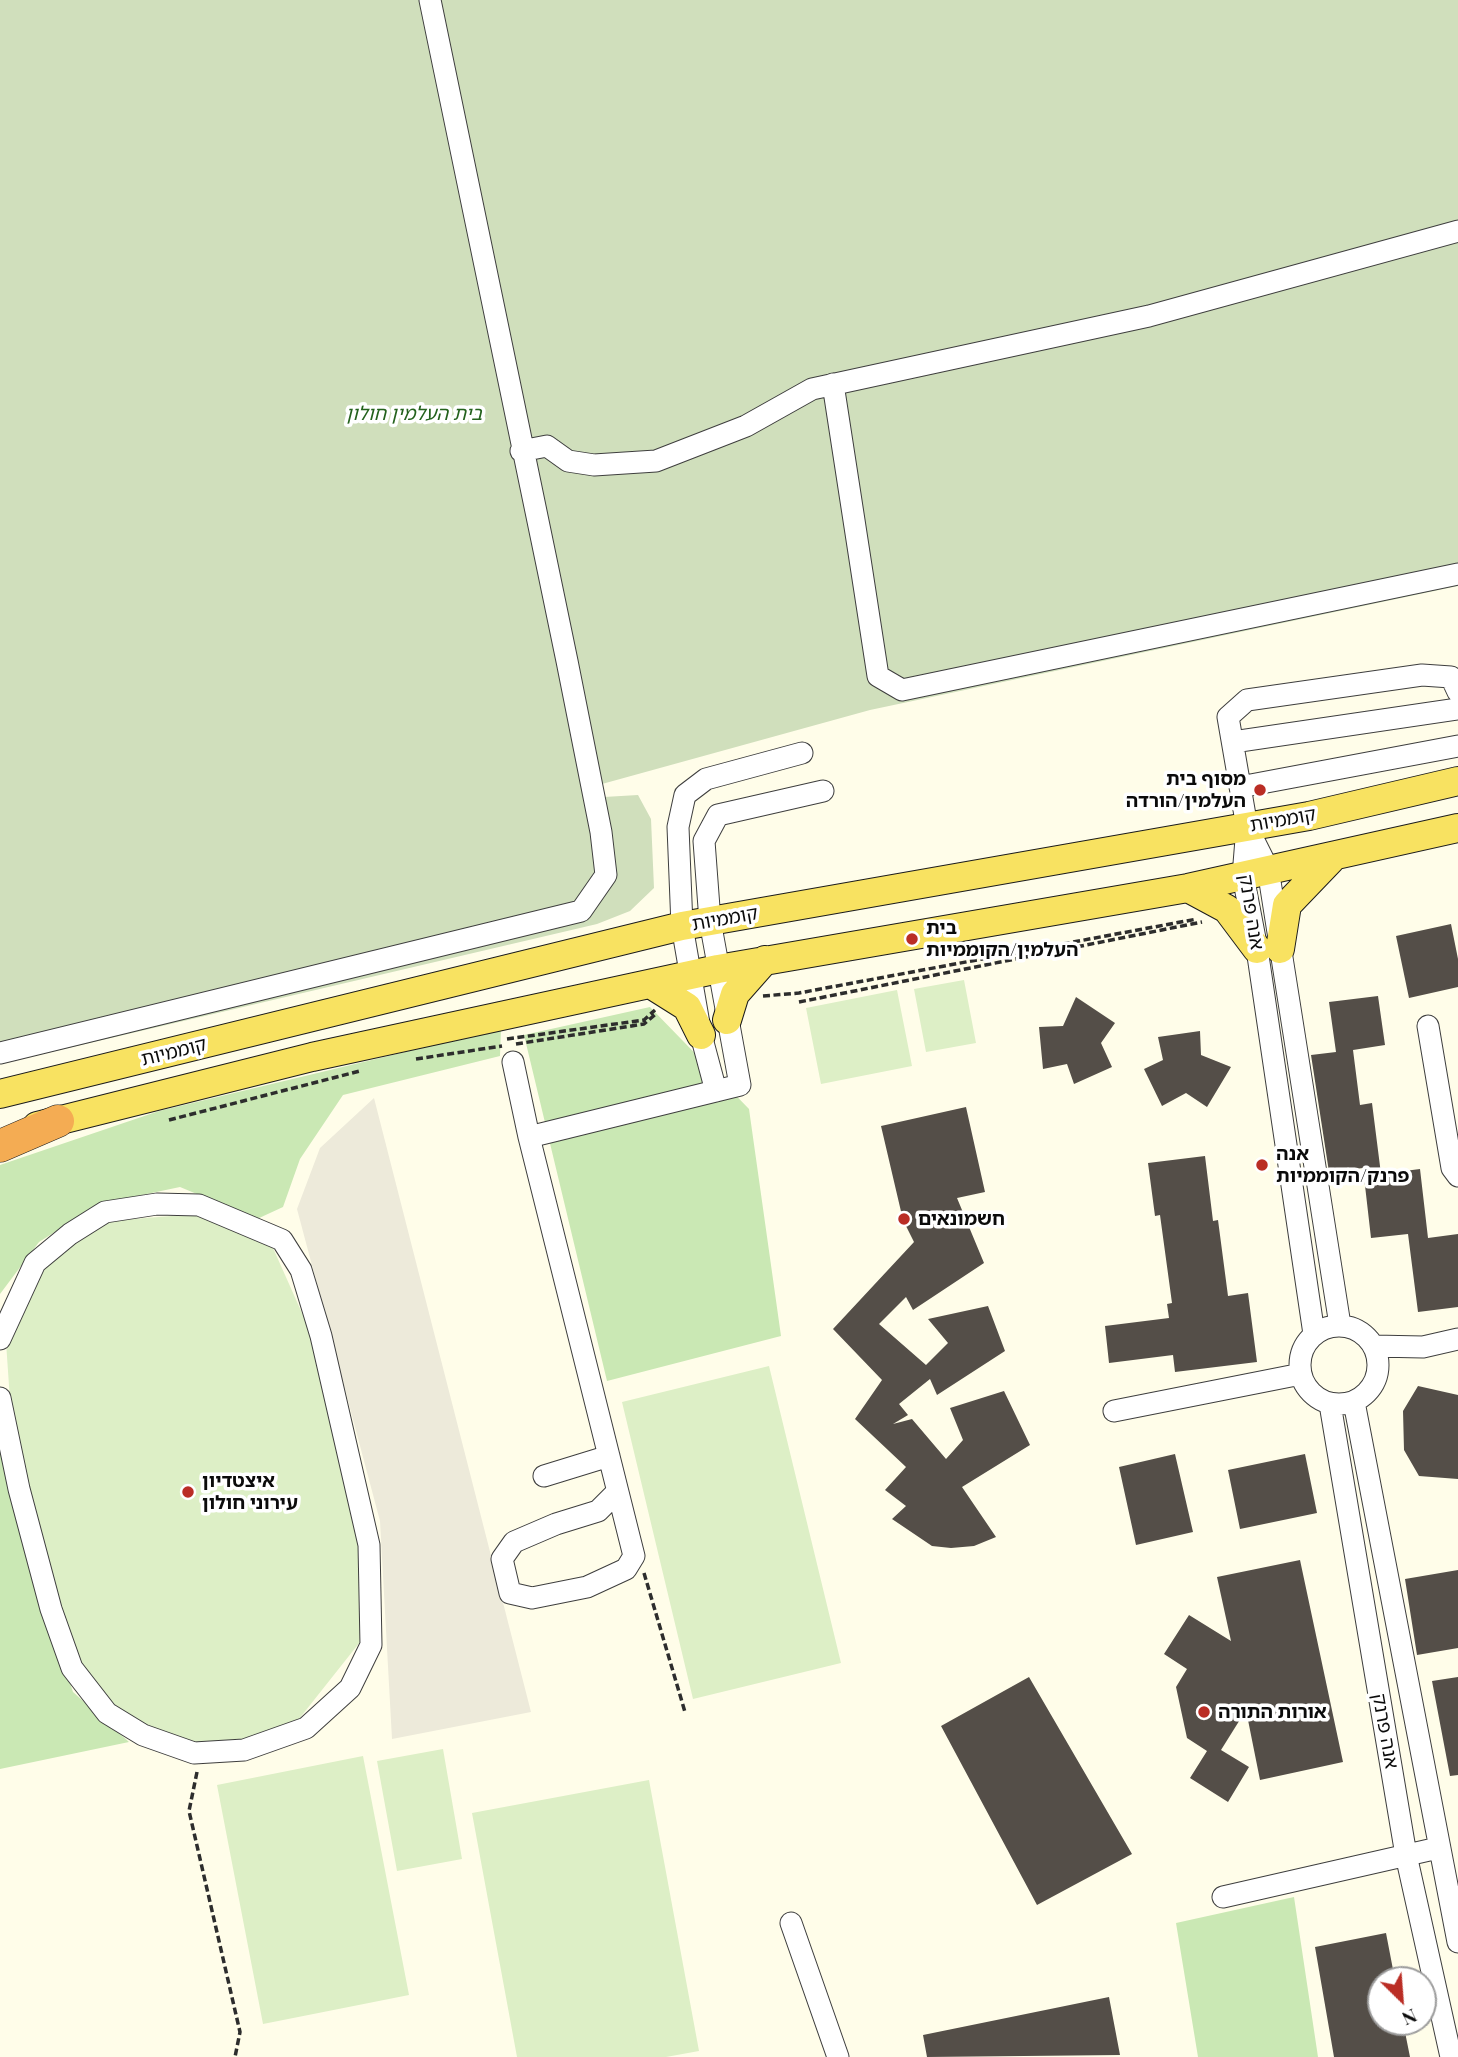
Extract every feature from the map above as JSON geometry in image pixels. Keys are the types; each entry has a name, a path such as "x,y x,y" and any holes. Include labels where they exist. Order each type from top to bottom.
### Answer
{"highway":[{"path":"0,1146 58,1121"}],"main road":[{"name":"קוממיות","path":"0,1094 682,926 1309,816 1458,781"},
{"name":"קוממיות","path":"0,1135 312,1057 663,991 705,972 1188,888 1458,828"},
{"path":"1188,888 1230,913 1269,949 1287,905 1334,856"},
{"path":"727,1020 735,995 765,960"},
{"path":"663,991 687,1007 701,1035"}],"street":[{"path":"0,1053 581,911 606,875 601,832 430,0"},
{"path":"521,452 547,446 568,461 594,465 656,461 746,426 812,389 1149,316 1458,231"},
{"path":"833,384 878,676 902,690 1458,574"},
{"name":"אנה פרנק","path":"1340,1325 1228,717 1247,700 1422,675 1451,677 1458,692"},
{"path":"1233,742 1458,709"},
{"path":"1240,787 1458,746"},
{"path":"529,1137 740,1085 727,1020 682,926 678,827 685,795 706,779 802,753"},
{"path":"716,1091 701,1035 710,921 704,841 718,815 823,791"},
{"name":"אנה פרנק","path":"1269,949 1314,1334"},
{"path":"1428,1026 1452,1168 1458,1176"},
{"path":"513,1062 529,1137 634,1556 626,1569 587,1587 532,1598 507,1597 502,1559 514,1542 556,1524 598,1511 617,1492"},
{"path":"0,1339 35,1263 70,1234 105,1212 157,1204 199,1205 282,1240 301,1270 305,1283 369,1545 379,1648 350,1688 306,1728 244,1750 194,1753 143,1735 107,1713 72,1668 33,1542 0,1398"},
{"path":"1340,1325 1354,1328 1366,1335 1374,1346 1379,1370 1374,1383 1354,1402 1330,1404 1307,1389 1301,1374 1300,1358 1314,1334 1326,1327 1340,1325"},
{"path":"1374,1346 1423,1347 1458,1339"},
{"path":"1379,1370 1423,1347"},
{"path":"1114,1412 1301,1374"},
{"name":"אנה פרנק","path":"1354,1402 1437,1848 1458,1942"},
{"name":"אנה פרנק","path":"1330,1404 1406,1855 1451,2057"},
{"path":"544,1476 609,1456"},
{"path":"1223,1897 1437,1848"},
{"path":"791,1923 838,2057"}],"path":[{"path":"758,996 812,990 1230,913"},
{"path":"799,1002 1175,929 1230,913"},
{"path":"411,1060 644,1024 663,991"},
{"path":"169,1120 370,1069"},
{"path":"634,1556 647,1577 685,1712"},
{"path":"218,1751 195,1774 189,1811 240,2032 236,2057"}],"green space":[{"name":"בית העלמין חולון","path":"0,0 1458,0 1458,586 870,710 602,784 604,797 638,795 651,819 654,888 630,911 597,924 0,1064"},
{"path":"964,980 976,1043 926,1052 914,989"},
{"path":"897,990 912,1066 821,1084 806,1008"},
{"path":"650,1007 749,1109 781,1336 607,1381 524,1035"},
{"path":"501,1029 500,1056 343,1095 300,1159 283,1207 257,1219 180,1187 99,1204 39,1242 0,1294 0,1165 159,1111"},
{"name":"איצטדיון עירוני חולון","path":"197,1214 273,1248 314,1340 361,1540 360,1642 295,1724 232,1747 166,1740 93,1695 55,1598 13,1444 6,1342 44,1263 108,1221"},
{"path":"769,1366 841,1663 693,1699 622,1402"},
{"path":"0,1432 33,1572 73,1692 129,1742 0,1769"},
{"path":"443,1749 462,1859 397,1871 377,1761"},
{"path":"363,1756 409,1995 263,2024 217,1785"},
{"path":"649,1780 699,2051 666,2057 517,2057 472,1813"},
{"path":"1294,1897 1318,2057 1198,2057 1176,1923"}],"shaded area":[{"path":"374,1098 531,1712 392,1739 380,1521 297,1209 320,1148"}],"building":[{"path":"1451,924 1458,959 1458,987 1409,998 1396,936"},
{"path":"1378,996 1385,1045 1353,1050 1360,1105 1372,1103 1381,1174 1420,1169 1428,1238 1458,1234 1458,1307 1418,1312 1408,1234 1371,1238 1363,1168 1329,1172 1311,1055 1336,1052 1329,1002"},
{"path":"1076,997 1115,1023 1101,1043 1112,1067 1074,1084 1067,1064 1043,1069 1039,1027 1063,1026"},
{"path":"1200,1031 1201,1055 1231,1067 1207,1107 1186,1093 1162,1106 1144,1069 1163,1060 1158,1037"},
{"path":"966,1107 985,1192 957,1198 984,1263 913,1310 906,1297 879,1324 926,1365 948,1343 928,1319 988,1306 1005,1351 937,1395 930,1379 899,1404 908,1415 893,1424 912,1419 946,1459 963,1440 950,1408 1004,1391 1030,1445 962,1487 996,1537 974,1546 951,1548 932,1546 892,1519 906,1506 885,1490 906,1467 855,1419 882,1380 833,1329 914,1242 903,1220 881,1126"},
{"path":"1205,1156 1213,1221 1218,1220 1228,1296 1248,1293 1257,1362 1175,1372 1173,1355 1109,1363 1105,1326 1169,1318 1167,1304 1172,1303 1160,1215 1155,1216 1148,1163"},
{"path":"1418,1386 1458,1395 1458,1479 1419,1476 1404,1450 1403,1411"},
{"path":"1175,1454 1193,1532 1136,1545 1119,1467"},
{"path":"1305,1454 1317,1513 1240,1529 1228,1470"},
{"path":"1300,1560 1343,1762 1260,1780 1246,1710 1221,1750 1249,1767 1228,1802 1190,1778 1207,1751 1187,1738 1176,1687 1187,1669 1164,1654 1189,1615 1231,1641 1217,1577"},
{"path":"1458,1570 1458,1648 1417,1655 1405,1579"},
{"path":"1029,1677 1132,1854 1037,1905 941,1726"},
{"path":"1458,1677 1458,1775 1450,1776 1432,1681"},
{"path":"1386,1933 1392,1966 1367,1966 1367,2036 1406,2036 1410,2057 1334,2057 1315,1947"},
{"path":"1109,1997 1120,2055 927,2057 923,2035"}],"place":[{"name":"מסוף בית העלמין/הורדה","path":"1260,790"},
{"name":"בית העלמין/הקוממיות","path":"912,939"},
{"name":"אנה פרנק/הקוממיות","path":"1262,1165"},
{"name":"חשמונאים","path":"904,1219"},
{"name":"איצטדיון עירוני חולון","path":"188,1492"},
{"name":"אורות התורה","path":"1204,1712"}]}
